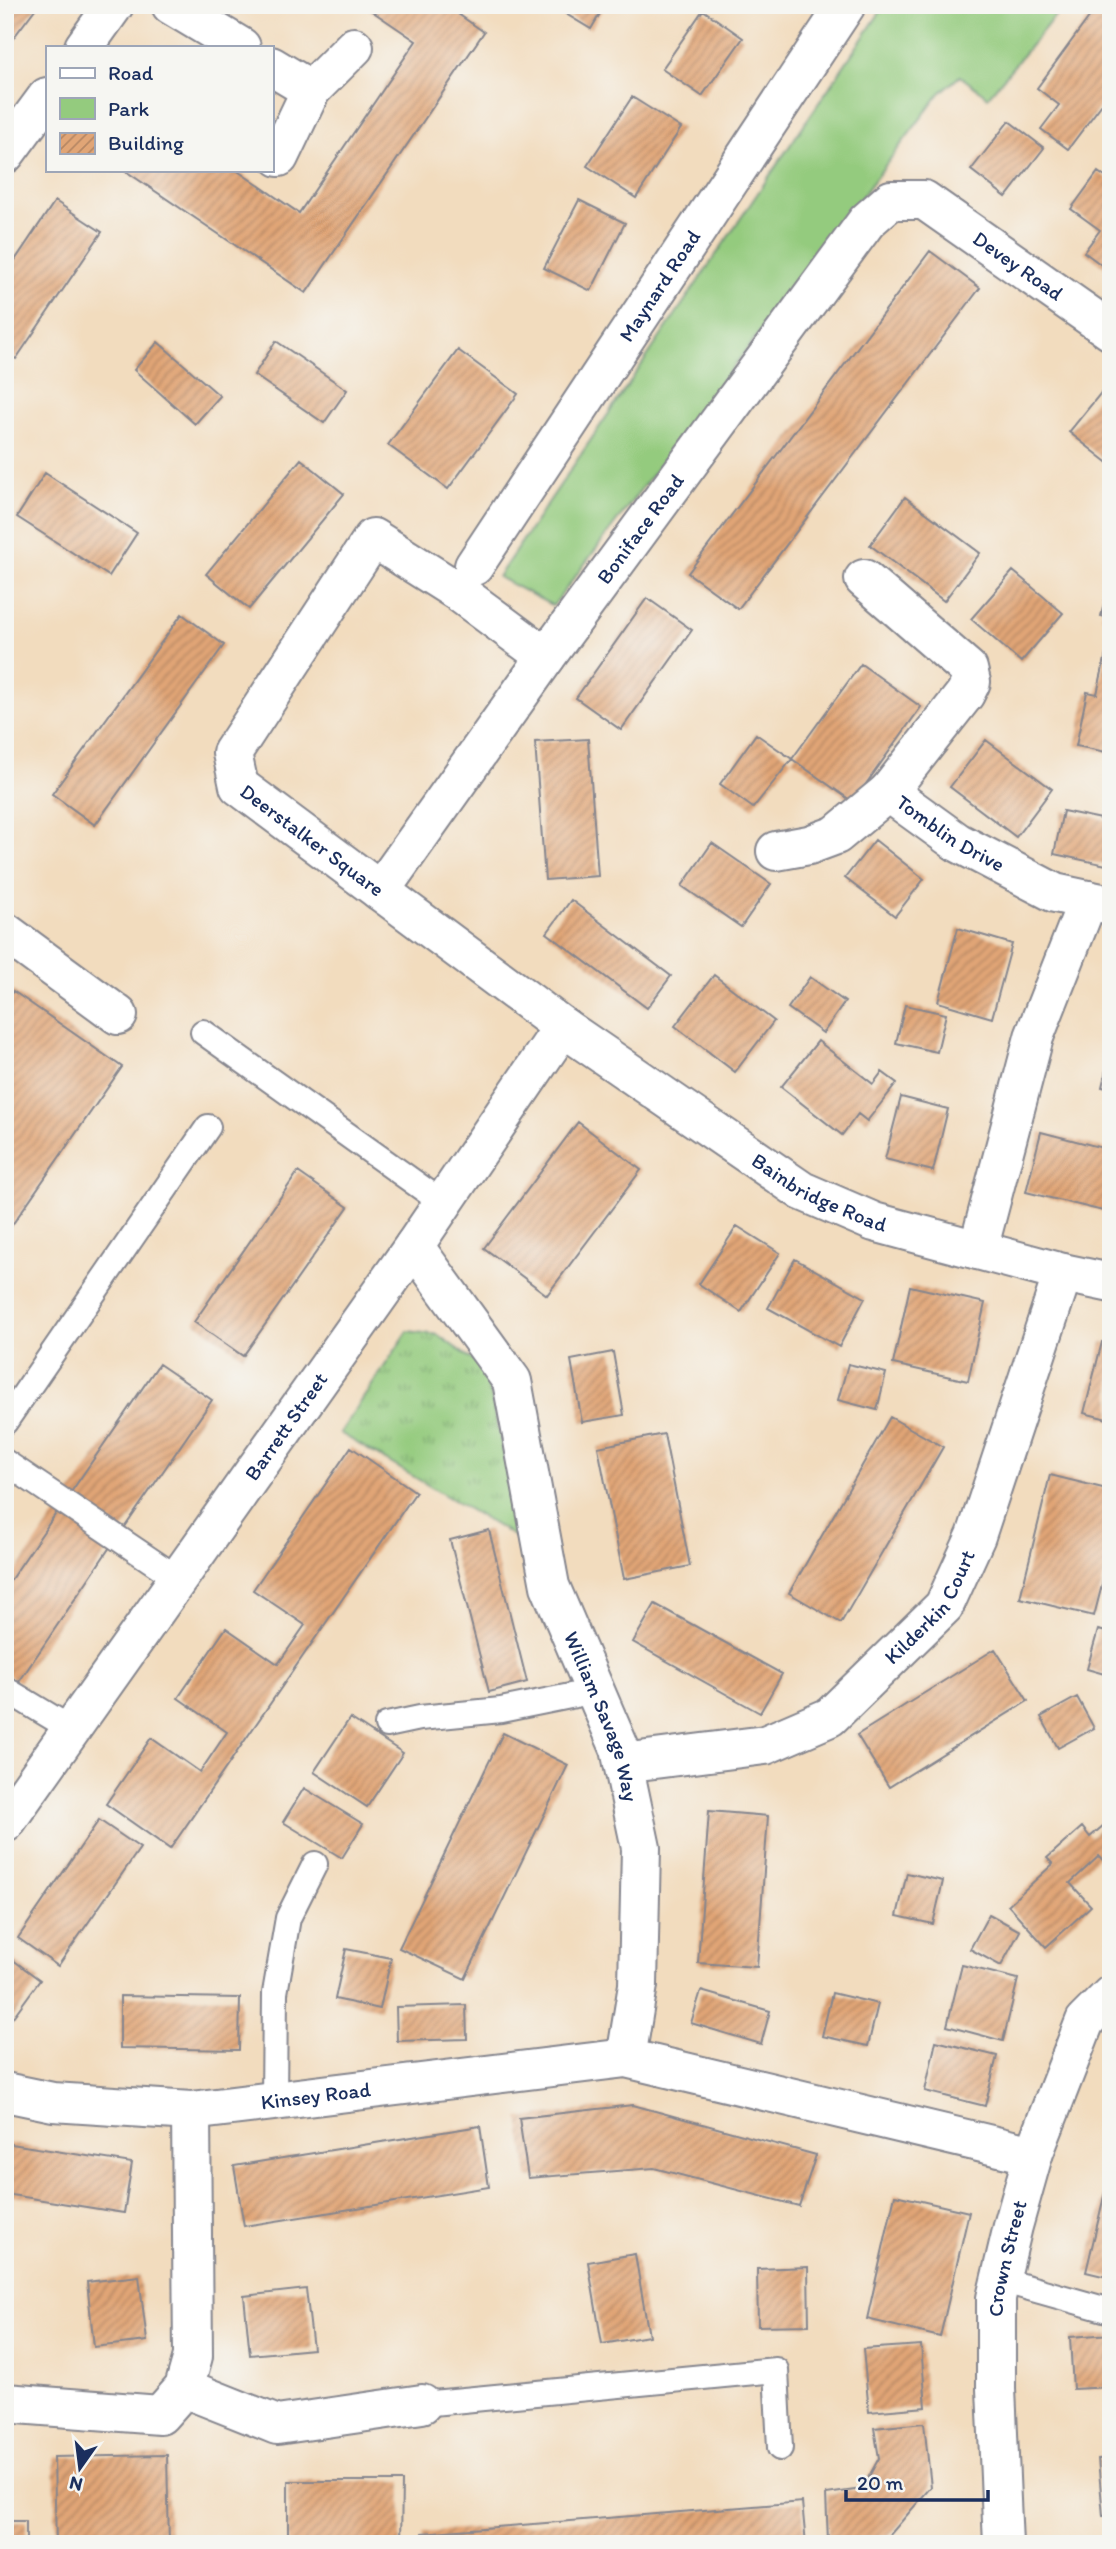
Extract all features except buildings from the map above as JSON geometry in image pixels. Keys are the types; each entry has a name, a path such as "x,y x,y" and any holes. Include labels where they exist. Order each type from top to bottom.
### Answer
{"street":[{"path":"85,46 114,5"},
{"path":"171,5 239,46"},
{"name":"Maynard Road","path":"466,579 846,5"},
{"path":"279,156 311,90 354,47"},
{"path":"273,67 311,90"},
{"path":"5,154 46,98"},
{"name":"Boniface Road","path":"380,891 546,657 867,221 891,200 924,200"},
{"name":"Devey Road","path":"924,200 1111,331"},
{"name":"Deerstalker Square","path":"466,579 373,538 232,753 239,786 563,1027"},
{"path":"466,579 546,657"},
{"name":"Tomblin Drive","path":"864,579 968,669 971,682 965,694 888,792 957,842 1055,893 1100,902 1034,1037 978,1250"},
{"path":"776,851 809,845 836,835 888,792"},
{"path":"5,933 118,1015"},
{"name":"Barrett Street","path":"5,1823 414,1246 563,1027"},
{"name":"Bainbridge Road","path":"563,1027 802,1191 874,1222 1063,1273 1111,1283"},
{"name":"William Savage Way","path":"414,1246 512,1381 550,1586 620,1749 641,1848 638,1985 626,2058"},
{"name":"Kilderkin Court","path":"623,1763 765,1745 830,1717 944,1606 976,1536 1063,1273"},
{"name":"Crown Street","path":"1003,2544 996,2389 996,2298 1033,2155 1085,2021 1111,1994"},
{"path":"626,2058 1033,2155"},
{"name":"Kinsey Road","path":"5,2092 53,2102 191,2111 626,2058"},
{"path":"5,2403 160,2415 184,2388 192,2356 191,2111"},
{"path":"184,2388 277,2425 422,2404"}],"lane":[{"path":"203,1032 443,1203"},
{"path":"5,1422 208,1127"},
{"path":"5,1462 177,1578"},
{"path":"5,1689 73,1730"},
{"path":"387,1726 420,1718 500,1710 595,1691"},
{"path":"274,2101 275,1993 288,1918 315,1864"},
{"path":"1001,2280 1111,2311"},
{"path":"422,2404 776,2370 780,2448"}],"green space":[{"path":"885,5 1064,5 988,97 960,76 940,93 553,606 498,577"},
{"path":"408,1331 438,1335 485,1369 513,1496 517,1538 340,1433"}]}
